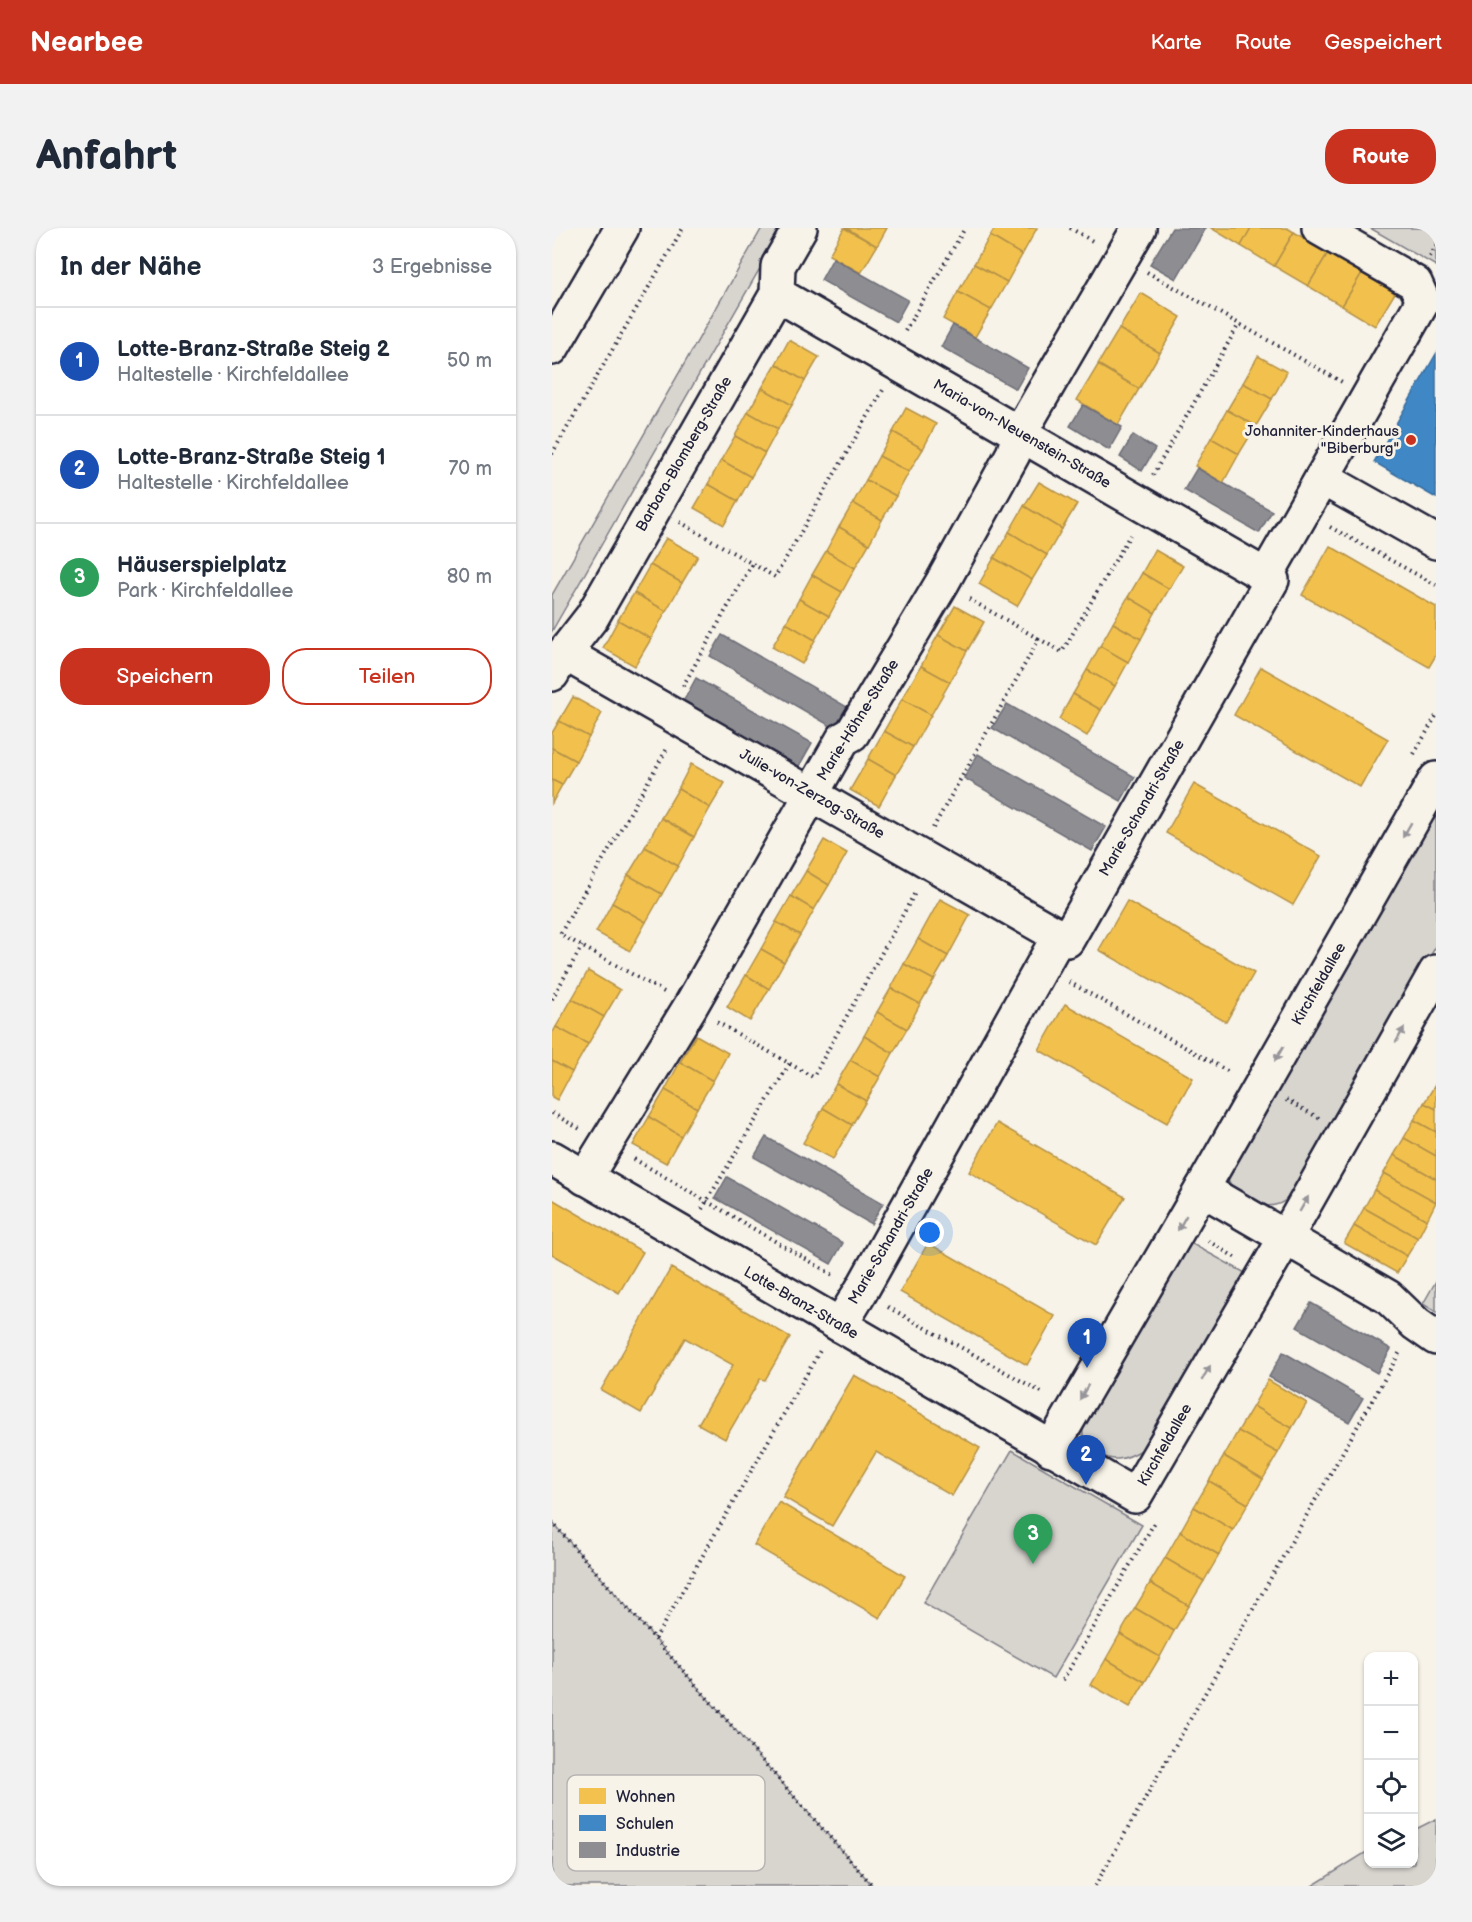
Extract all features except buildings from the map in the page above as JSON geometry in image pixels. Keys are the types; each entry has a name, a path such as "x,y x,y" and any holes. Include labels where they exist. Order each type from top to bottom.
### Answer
{"street":[{"path":"552,348 622,228"},
{"name":"Barbara-Blomberg-Straße","path":"558,664 592,617 777,294 778,266 800,228"},
{"name":"Marie-Höhne-Straße","path":"585,1178 690,1007 843,740 852,734 942,583 1013,454 1020,433 1139,228"},
{"name":"Marie-Schandri-Straße","path":"840,1325 1059,936 1067,940 1272,580 1266,576 1423,301 1415,283 1319,228"},
{"name":"Maria-von-Neuenstein-Straße","path":"777,294 1266,576"},
{"path":"1322,478 1436,542"},
{"name":"Julie-von-Zerzog-Straße","path":"558,664 668,712 1059,936"},
{"name":"Kirchfeldallee","path":"1436,779 1246,1079 1202,1189 1051,1449 1135,1496 1286,1237 1436,972"},
{"name":"Lotte-Branz-Straße","path":"552,1158 1051,1449"},
{"path":"1202,1189 1388,1297 1426,1331"}],"path":[{"path":"552,454 683,228"},
{"path":"654,507 775,577 965,228"},
{"path":"1070,228 1368,397"},
{"path":"942,583 1062,652 1239,324"},
{"path":"1303,512 1436,585"},
{"path":"668,712 752,564"},
{"path":"918,855 1039,639"},
{"path":"552,999 582,946"},
{"path":"1042,967 1345,1133"},
{"path":"687,1237 706,1200 790,1063"},
{"path":"552,1113 1045,1394"},
{"path":"1181,1226 1264,1274"},
{"path":"655,1640 825,1342 840,1325"},
{"path":"1095,1886 1426,1331"},
{"path":"552,1522 873,1886"}],"shaded area":[{"path":"762,228 783,228 552,631 552,595"},
{"path":"1370,228 1436,228 1436,266"},
{"path":"1436,801 1436,946 1297,1189 1279,1204 1262,1205 1248,1199 1231,1185 1228,1170"},
{"path":"1185,1240 1249,1275 1145,1448 1122,1458 1114,1459 1104,1456 1085,1441 1084,1417"},
{"path":"1436,1281 1436,1312 1423,1304"},
{"path":"1012,1450 1142,1525 1053,1678 923,1603"},
{"path":"552,1522 873,1886 552,1886"},
{"path":"1436,1819 1436,1886 1312,1886 1364,1854 1364,1868 1418,1868 1418,1828"}],"place":[{"name":"Johanniter-Kinderhaus \"Biberburg\"","path":"1411,440"},
{"name":"Lotte-Branz-Straße Steig 2","path":"1087,1368"},
{"name":"Lotte-Branz-Straße Steig 1","path":"1086,1485"},
{"name":"Häuserspielplatz","path":"1033,1564"}]}
